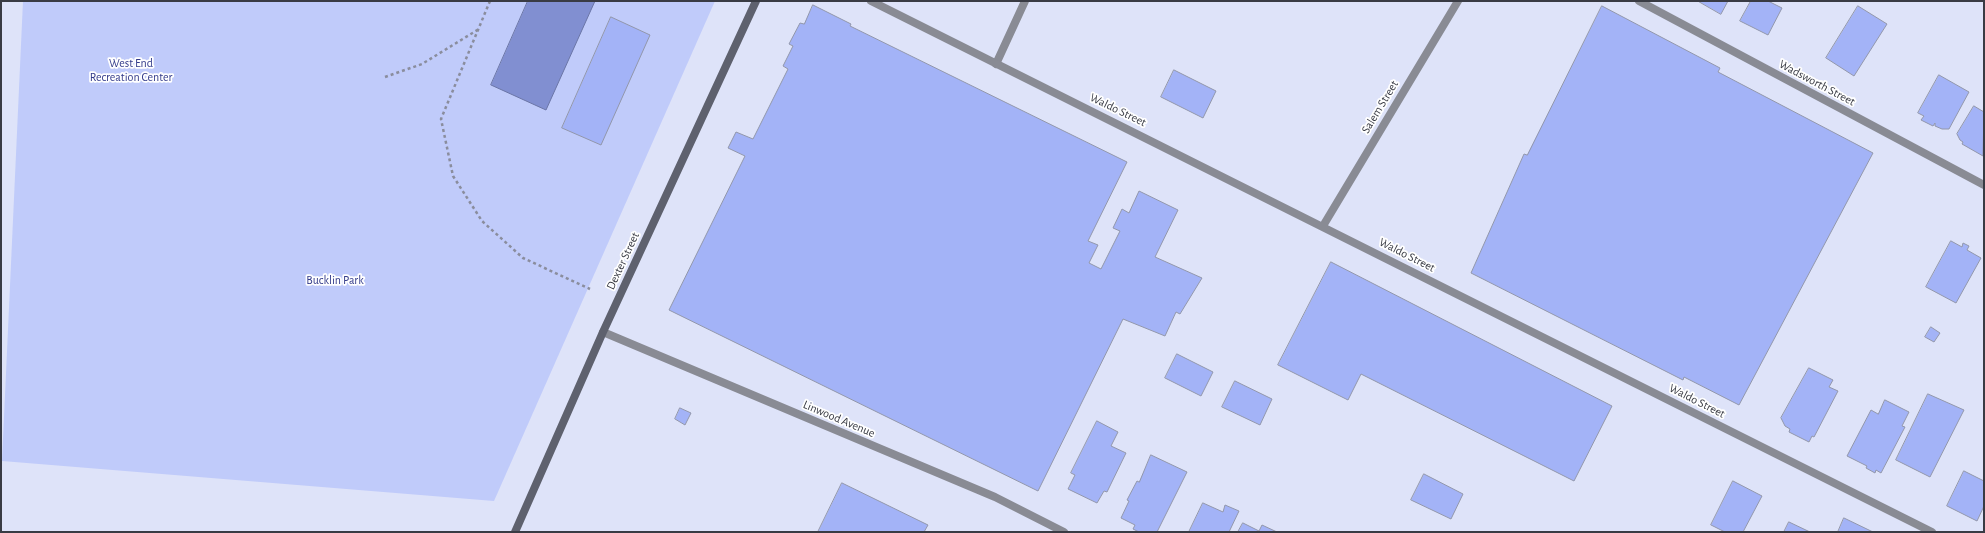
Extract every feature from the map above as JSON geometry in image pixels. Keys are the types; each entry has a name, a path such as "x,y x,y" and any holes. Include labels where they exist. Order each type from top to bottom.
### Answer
{"street":[{"name":"Dexter Street","path":"515,532 603,332 756,1"},
{"name":"Waldo Street","path":"871,1 1932,532"},
{"path":"996,64 1025,1"},
{"name":"Salem Street","path":"1322,226 1458,1"},
{"name":"Wadsworth Street","path":"1639,1 1984,185"},
{"name":"Linwood Avenue","path":"603,332 995,497 1064,532"}],"path":[{"path":"490,1 441,119 453,176 482,221 524,258 590,289"},
{"path":"385,77 422,64 479,29"}],"green space":[{"name":"Bucklin Park","path":"23,1 715,1 494,501 2,461"}],"shaded area":[{"path":"528,1 595,1 546,110 491,85"}],"building":[{"path":"1698,1 1728,1 1721,14"},
{"path":"1751,1 1768,1 1782,8 1768,35 1740,21"},
{"path":"813,5 851,24 850,26 1127,162 1088,241 1098,245 1089,263 1101,269 1120,231 1113,228 1122,209 1129,213 1139,191 1178,210 1155,257 1202,278 1180,314 1176,312 1165,336 1123,319 1038,491 669,310 745,156 728,148 736,132 753,139 788,69 783,66 793,46 789,44 800,23 804,24"},
{"path":"1602,6 1720,68 1718,72 1873,153 1739,405 1684,377 1683,380 1471,273 1524,154 1527,155"},
{"path":"1858,6 1887,24 1854,76 1826,58"},
{"path":"611,17 650,35 601,145 562,128"},
{"path":"1174,70 1216,91 1203,118 1161,97"},
{"path":"1939,75 1969,92 1949,129 1942,129 1935,126 1935,123 1933,126 1921,120 1924,116 1918,113"},
{"path":"1974,106 1984,112 1983,156 1962,144 1963,142 1957,134"},
{"path":"1951,241 1962,247 1963,243 1969,246 1967,250 1981,258 1956,303 1926,287"},
{"path":"1331,262 1612,406 1574,481 1361,374 1348,400 1278,365"},
{"path":"1931,327 1940,333 1934,342 1925,337"},
{"path":"1177,354 1213,372 1201,396 1165,378"},
{"path":"1809,368 1833,380 1829,387 1838,391 1814,437 1812,436 1809,442 1789,432 1790,429 1785,426 1781,418"},
{"path":"1235,381 1272,399 1260,425 1222,407"},
{"path":"1928,394 1964,410 1930,477 1896,460"},
{"path":"1885,400 1909,412 1902,426 1905,427 1881,473 1876,470 1875,473 1866,468 1867,466 1847,456 1871,410 1878,414"},
{"path":"680,408 691,413 685,425 675,419"},
{"path":"1097,421 1118,432 1111,446 1126,453 1107,492 1104,491 1097,503 1068,489 1075,475 1071,473"},
{"path":"1151,455 1187,472 1157,532 1139,532 1133,529 1135,525 1121,518 1129,501 1127,500 1137,481 1139,482"},
{"path":"1964,471 1984,481 1984,506 1977,521 1947,506"},
{"path":"1424,474 1463,494 1451,519 1411,500"},
{"path":"1733,481 1762,496 1743,532 1725,532 1711,525"},
{"path":"842,483 928,525 924,532 818,532"},
{"path":"1203,503 1223,512 1225,505 1239,511 1229,532 1189,532"},
{"path":"1844,518 1873,532 1838,532"},
{"path":"1789,522 1810,532 1784,532"},
{"path":"1243,523 1259,531 1262,525 1277,532 1238,532"}],"park label":[{"name":"West End Recreation Center","path":"131,70"}]}
